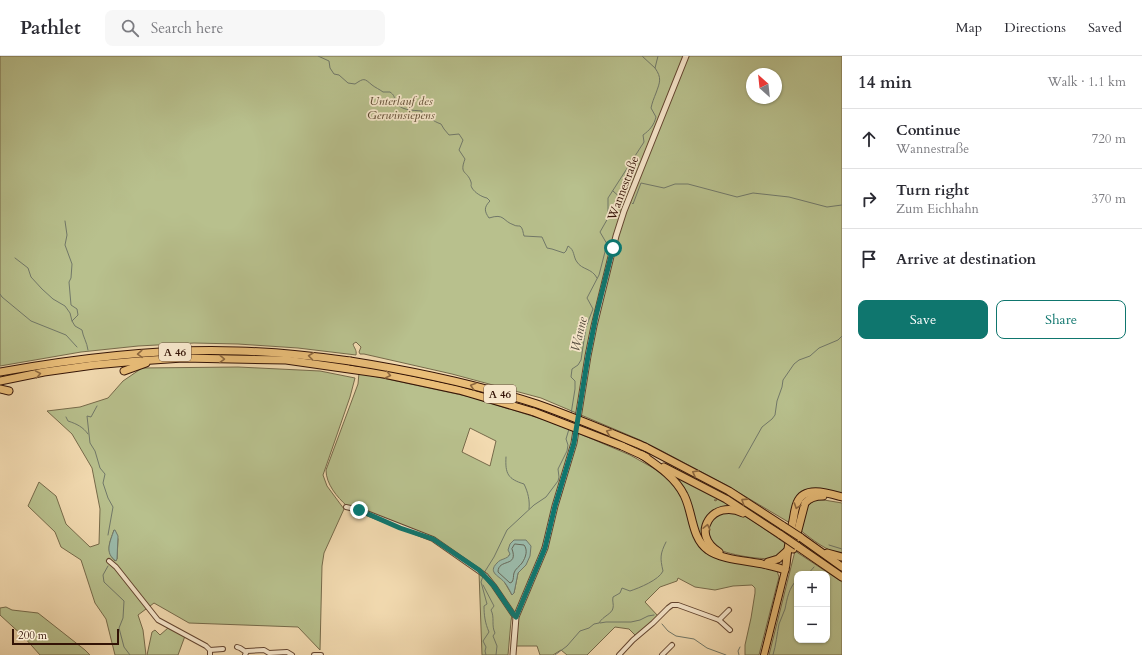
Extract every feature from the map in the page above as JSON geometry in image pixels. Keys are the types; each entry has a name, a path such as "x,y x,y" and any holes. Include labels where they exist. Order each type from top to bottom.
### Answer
{"highway":[{"name":"A 46","path":"0,372 87,358 188,351 237,351 286,353 350,365 384,374 460,390 534,412 641,455 726,499 781,534 842,577"},
{"name":"A 46","path":"0,381 44,372 94,365 183,358 286,360 382,366 461,382 536,404 570,416 645,447 729,491 809,543 842,567"},
{"path":"124,371 143,364 183,358"},
{"path":"0,389 9,391"},
{"path":"641,455 666,472 679,486 689,506 698,538 708,551 724,557 786,568"},
{"path":"786,568 796,505 801,497 813,492 828,493 842,497"},
{"path":"786,568 804,505 807,501 817,496 842,500"},
{"path":"772,528 740,512 730,509 719,511 713,515 705,528 707,541 719,552 768,562 786,568"},
{"path":"809,543 828,553 842,557"},
{"path":"768,562 778,559 788,550"}],"main road":[{"path":"764,655 786,568"}],"street":[{"name":"Wannestraße","path":"513,655 516,617 545,548 555,506 574,443 594,326 620,224 686,56"},
{"path":"346,507 359,510 400,528 433,539 486,576 516,617"},
{"path":"109,561 116,567 158,620 206,646 210,653 223,649"},
{"path":"619,655 633,640 672,605 678,605 719,620 730,630"},
{"path":"719,620 729,610"},
{"path":"662,655 672,645"},
{"path":"237,647 240,648 245,654 248,651 265,650 269,652 288,652 292,655"},
{"path":"314,655 321,655"}],"green space":[{"name":"Unterlauf des Gerwinsiepens","path":"0,56 842,56 842,495 800,495 790,523 726,485 662,451 640,440 541,398 452,374 360,354 359,352 361,347 356,342 353,344 356,350 356,355 298,348 194,343 138,346 81,352 0,366"},
{"path":"238,367 320,371 355,378 350,397 323,475 327,486 344,509 324,553 322,566 320,650 298,627 189,623 154,603 138,615 143,630 146,655 115,655 106,619 95,603 81,560 61,547 55,532 28,506 39,482 56,496 66,524 90,547 99,544 100,509 92,468 72,434 47,411 80,407 108,398 123,381 142,368","holes":["114,530 118,539 117,559 115,561 109,550"]},
{"path":"359,373 471,397 548,421 575,432 537,565 516,615 494,584 433,538 347,506 333,490 326,475 326,470 358,384","holes":["470,428 496,441 490,466 462,452","510,554 526,565 518,573 514,593 512,595 505,583 507,559"]},
{"path":"578,433 630,455 664,474 674,484 683,498 702,548 762,565 777,571 779,577 759,655 745,655 745,645 755,593 755,588 752,585 733,586 715,590 695,587 678,578 677,581 660,587 645,602 658,616 636,636 629,629 615,627 587,655 567,655 561,650 553,655 540,655 537,646 515,646 518,617 561,496"},
{"path":"666,470 717,497 716,500 714,500 716,501 718,498 735,508 711,515 707,543 702,542 692,512"},
{"path":"818,499 842,503 842,554 825,548 800,530 803,516 809,504"},
{"path":"724,511 741,514 786,544 782,553 777,557 764,559 726,552 714,547 710,541 708,529 709,525 714,517"},
{"path":"795,551 825,571 794,571 794,643 830,643 830,574 842,582 842,655 769,655"},
{"path":"479,572 486,578 512,615 508,655 482,655"},
{"path":"6,607 12,610 38,613 90,655 40,655 24,637 0,615 0,608"},
{"path":"168,628 185,636 178,655 147,655 152,632 155,630 160,635"}],"water":[{"path":"114,530 118,536 116,561 112,558 109,551"},
{"path":"514,540 526,540 531,546 530,556 526,565 518,573 514,593 512,595 505,583 495,574 493,569 499,561 509,556 510,554 508,550 510,544"}],"waterway":[{"path":"318,56 329,61 330,68 334,74 339,75 348,83 355,84 365,80 383,92 390,92 394,96 397,104 403,108 422,111 422,113 435,122 441,124 449,135 459,134 463,140 459,150 465,159 463,170 469,178 473,190 490,201 485,209 489,218 498,216 515,226 520,226 524,236 542,237 547,248 564,253 568,246 572,249 579,265 592,272 597,278"},
{"path":"642,56 655,68"},
{"name":"Wanne","path":"571,414 575,389 575,381 571,377 572,369 578,365 581,360 586,327 593,309 587,298 599,275 607,244 600,232 608,218 608,198 644,142 643,135 648,131 655,120 656,117 651,108 659,83 659,75 655,68 658,56"},
{"path":"632,203 633,204 641,183 664,188 675,184 688,184 737,197 753,193 789,197 827,207 842,205"},
{"path":"613,191 623,200"},
{"path":"65,221 67,235 65,245 72,264 71,278 69,282 71,305 77,309 78,315 72,321 75,326 82,330 88,350"},
{"path":"15,258 28,268 31,277 42,289 53,299 65,306 70,313 72,321"},
{"path":"0,294 31,321 66,335 77,347"},
{"path":"739,468 762,427 775,415 783,380 794,364 799,360 810,356 819,348 838,340 842,336"},
{"path":"97,406 91,417 87,416 90,443 95,451 100,468 105,474 103,483 113,507 108,535"},
{"path":"66,417 68,421 80,426 88,434"},
{"name":"Wanne","path":"484,573 494,557 507,530 534,505 546,497 558,481 558,469 567,451 568,445 566,439 569,429"},
{"path":"506,457 507,472 511,478 524,484 528,493 529,509"},
{"path":"555,655 567,646 580,631 599,623 611,612 613,607 613,597 620,593 622,588 630,591 634,590 657,578 661,574 663,571 661,559 666,542"},
{"path":"829,545 842,549"},
{"path":"108,566 103,575 104,582 124,601 123,618 119,628 124,647 130,655"},
{"path":"811,571 814,567"},
{"name":"Wanne","path":"483,576 481,582 487,604 484,606 489,632 483,641 486,647 486,655"},
{"path":"773,655 779,624 789,593 794,583"},
{"path":"483,585 494,606 491,610 495,633 493,636 497,646 496,655"},
{"path":"600,623 631,622 654,615"},
{"path":"662,624 668,631 676,636 694,639 707,648 726,655"},
{"path":"739,655 738,651 740,647"}],"route":[{"path":"359,510 400,528 433,539 479,570 494,586 516,617 545,548 555,506 574,443 596,316 613,248"}]}
